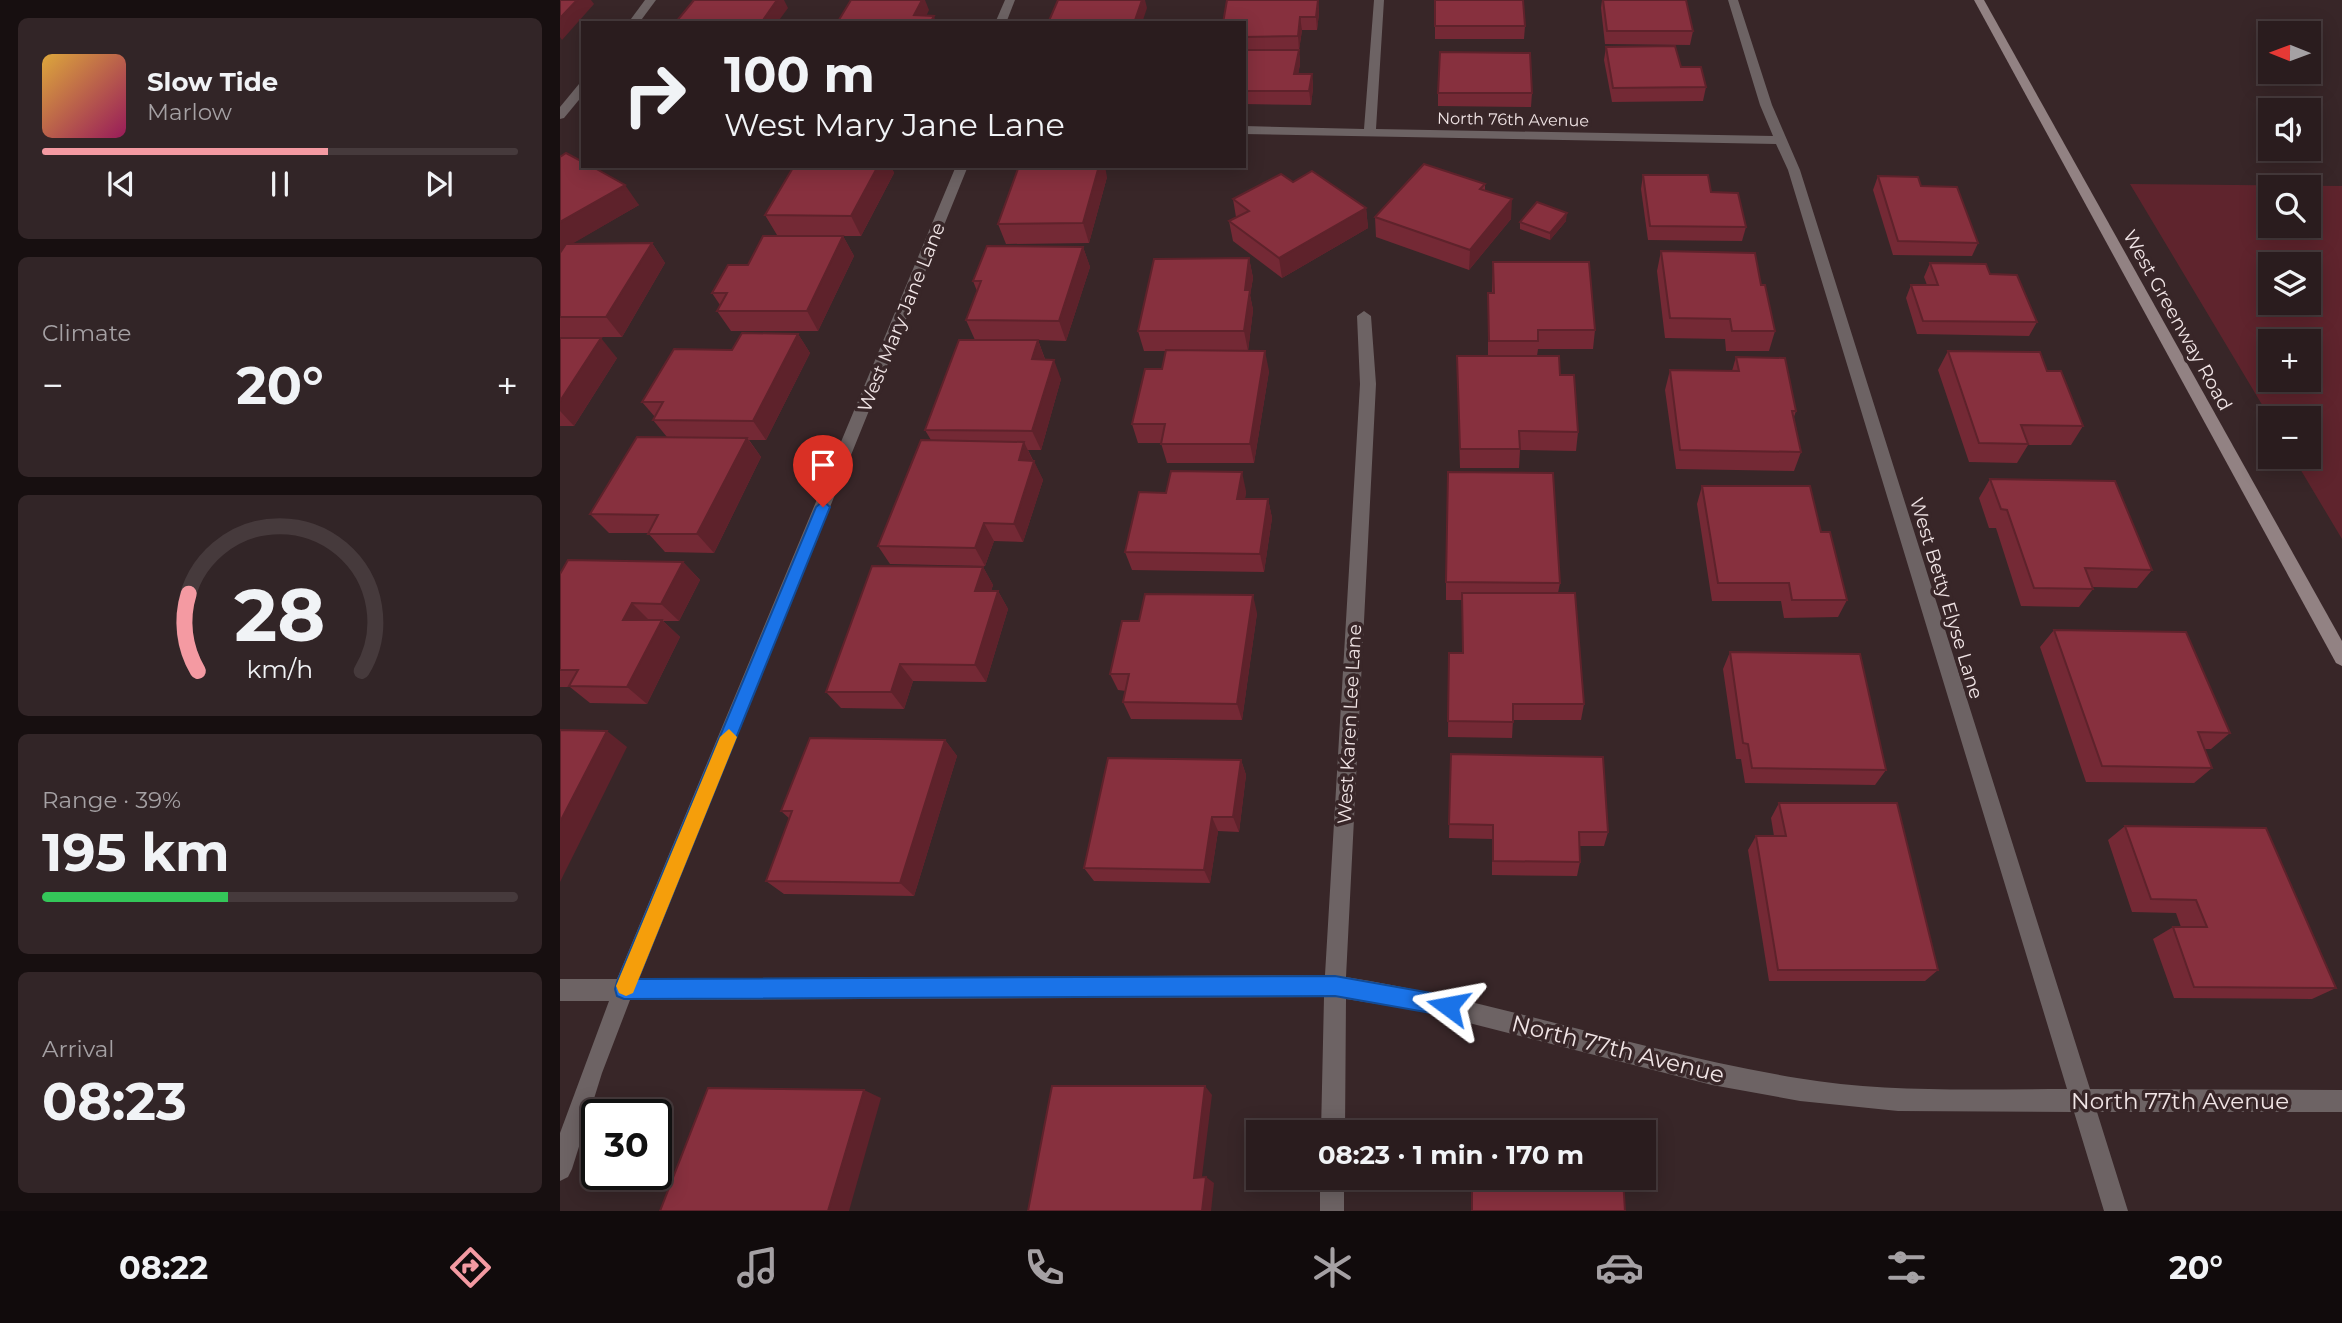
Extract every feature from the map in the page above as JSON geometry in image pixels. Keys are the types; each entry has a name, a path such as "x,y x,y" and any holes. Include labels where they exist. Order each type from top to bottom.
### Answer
{"street":[{"path":"635,21 651,0"},
{"path":"1001,21 1010,0"},
{"path":"1370,132 1379,0"},
{"name":"West Betty Elyse Lane","path":"1733,0 1766,104 1782,139 2116,1211"},
{"name":"West Greenway Road","path":"1979,0 2342,658"},
{"path":"560,115 581,89"},
{"name":"North 76th Avenue","path":"1246,130 1782,139"},
{"name":"West Mary Jane Lane","path":"560,1169 591,1073 624,989 961,168"},
{"name":"West Karen Lee Lane","path":"1333,1120 1335,986 1368,384 1364,316"},
{"name":"North 77th Avenue","path":"560,990 1335,986 1422,1000 1712,1074 1800,1090 1898,1100 2342,1101"},
{"path":"1332,1190 1332,1211"}],"shaded area":[{"path":"2130,184 2258,185 2258,238 2321,238 2321,186 2342,186 2342,539 2300,469 2321,469 2321,406 2263,406"}],"building":[{"path":"560,0 577,0 560,18"},
{"path":"694,0 777,0 762,21 677,21"},
{"path":"851,0 922,0 914,15 934,16 931,21 838,21"},
{"path":"1058,0 1142,0 1135,21 1049,21"},
{"path":"1227,0 1318,0 1316,17 1300,17 1298,36 1246,37 1246,21 1223,21"},
{"path":"1435,0 1523,0 1525,26 1435,26"},
{"path":"1603,0 1686,0 1693,31 1607,31"},
{"path":"1675,46 1681,67 1701,67 1706,87 1613,88 1606,47"},
{"path":"1246,50 1299,50 1294,74 1312,74 1309,91 1246,91"},
{"path":"1440,52 1530,53 1532,93 1438,93"},
{"path":"566,153 581,161 581,168 595,168 625,185 560,222 560,157"},
{"path":"1424,164 1485,184 1480,189 1512,199 1470,250 1375,217"},
{"path":"793,168 877,168 851,216 765,215"},
{"path":"1018,168 1098,168 1083,223 998,224"},
{"path":"1312,171 1366,208 1279,258 1229,221 1249,211 1233,199 1281,174 1293,182"},
{"path":"1643,175 1708,175 1711,192 1738,193 1746,227 1650,226"},
{"path":"1878,176 1918,177 1921,186 1957,187 1978,243 1898,241"},
{"path":"1537,202 1567,213 1550,233 1520,222"},
{"path":"763,236 843,236 807,311 717,311 727,293 712,293 728,265 748,265"},
{"path":"652,243 606,317 560,317 560,253 566,244"},
{"path":"987,246 1083,247 1059,321 966,320 981,281 973,281"},
{"path":"1661,251 1755,253 1761,285 1765,285 1775,331 1732,331 1730,319 1670,318"},
{"path":"1249,258 1245,290 1250,290 1244,331 1138,331 1154,259"},
{"path":"1493,262 1589,262 1595,330 1538,330 1538,341 1489,341 1488,293 1494,293"},
{"path":"1930,263 1986,264 1990,274 2017,275 2037,322 1923,321 1911,285 1938,285"},
{"path":"742,333 798,334 753,421 653,420 663,402 642,402 674,349 732,350"},
{"path":"560,338 601,338 560,401"},
{"path":"959,340 1038,340 1032,359 1054,360 1032,431 925,430"},
{"path":"1166,350 1265,351 1250,444 1161,444 1165,424 1132,424 1145,369 1162,369"},
{"path":"1948,351 2040,352 2047,371 2061,371 2083,426 2021,425 2028,444 1979,443"},
{"path":"1457,356 1559,356 1560,375 1574,375 1578,432 1519,431 1520,449 1460,449"},
{"path":"1736,357 1785,358 1801,452 1680,450 1670,370 1739,371"},
{"path":"637,437 747,438 697,534 648,534 658,515 590,514"},
{"path":"921,440 1024,442 1019,460 1034,461 1014,524 984,523 975,548 878,546"},
{"path":"1171,471 1242,472 1237,499 1268,499 1260,554 1125,552 1139,492 1166,493"},
{"path":"1448,472 1553,473 1560,583 1446,582"},
{"path":"1990,479 2115,481 2152,570 2085,568 2093,589 2034,588 2007,510 2001,509"},
{"path":"1702,486 1810,486 1821,532 1830,532 1847,600 1792,600 1789,583 1718,583"},
{"path":"568,560 683,562 661,604 632,603 623,620 662,620 627,687 569,686 578,670 560,670 560,574"},
{"path":"872,566 983,567 975,591 998,591 975,665 900,664 891,692 826,692"},
{"path":"1462,593 1575,593 1584,704 1513,704 1513,722 1448,721 1449,653 1463,653"},
{"path":"1145,594 1253,595 1237,704 1123,702 1129,674 1110,674 1122,621 1139,621"},
{"path":"2054,630 2186,632 2230,733 2198,732 2212,768 2102,766"},
{"path":"1730,652 1860,654 1886,770 1752,768 1748,744 1743,743"},
{"path":"560,730 607,731 560,822"},
{"path":"810,738 945,740 900,883 766,881 792,811 781,811"},
{"path":"1451,754 1603,757 1608,832 1579,832 1580,862 1493,861 1493,825 1449,824"},
{"path":"1108,758 1241,760 1233,817 1212,817 1204,870 1084,868"},
{"path":"1779,803 1897,803 1938,970 1778,970 1756,836 1786,836"},
{"path":"2125,826 2266,828 2336,988 2194,987 2173,927 2207,927 2196,900 2151,899"},
{"path":"1052,1086 1205,1086 1194,1178 1206,1177 1202,1211 1028,1211"},
{"path":"708,1088 864,1090 828,1211 660,1211 668,1190 672,1190 672,1180"},
{"path":"1472,1190 1624,1190 1625,1211 1472,1211"}],"slow traffic":[{"path":"626,986 729,737"}],"route":[{"path":"823,507 624,989 1031,985 1335,986 1448,1006"}]}
